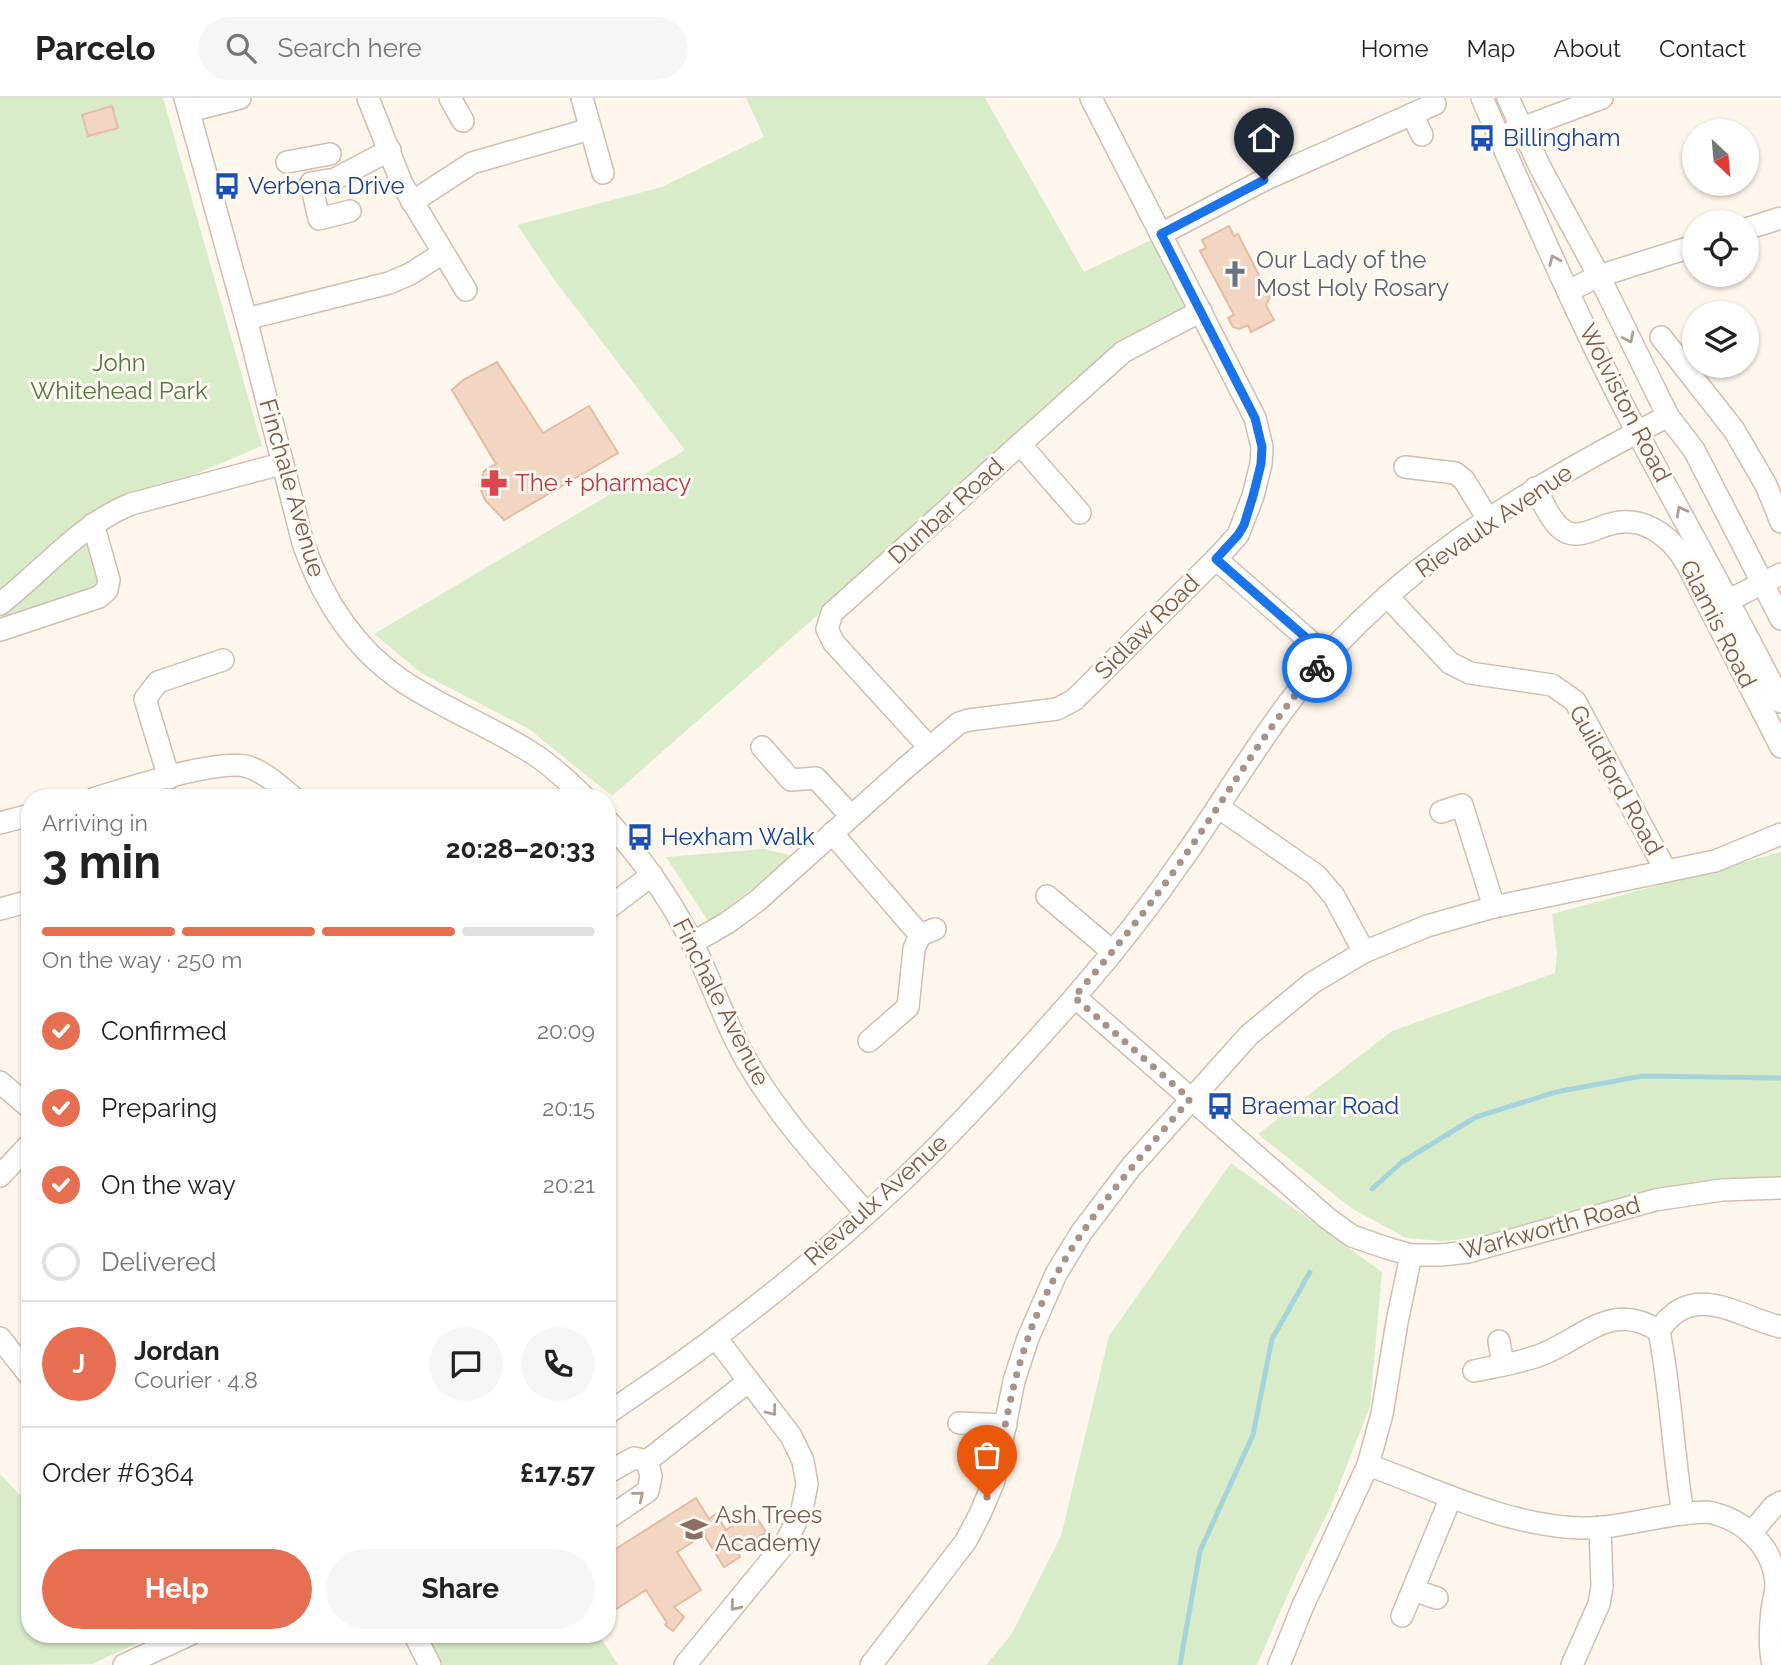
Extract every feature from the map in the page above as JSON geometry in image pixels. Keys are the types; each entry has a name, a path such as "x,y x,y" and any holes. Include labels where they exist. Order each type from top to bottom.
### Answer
{"street":[{"path":"187,105 240,98"},
{"path":"368,98 412,202 466,290"},
{"path":"582,98 603,173"},
{"name":"Sidlaw Road","path":"692,943 727,923 757,901 959,723 1066,706 1216,559 1244,525 1258,475 1262,447 1255,418 1091,98"},
{"name":"Wolviston Road","path":"1482,98 1568,291 1637,432 1729,600 1781,702"},
{"path":"1508,98 1668,416 1694,450 1772,578 1781,619"},
{"path":"1499,136 1602,98"},
{"path":"1161,234 1264,180 1435,104"},
{"name":"Finchale Avenue","path":"187,105 246,319 281,464 313,573 325,596 356,640 400,679 535,754 575,789"},
{"path":"1412,114 1422,135"},
{"path":"412,202 472,163 590,128"},
{"path":"311,183 335,179 390,150"},
{"path":"330,154 295,160 311,183 319,219 350,211"},
{"path":"1759,225 1781,218"},
{"path":"1568,291 1599,276 1682,250"},
{"path":"246,319 389,283 410,274 443,253"},
{"name":"Dunbar Road","path":"929,747 834,643 827,629 832,613 1123,352 1201,311"},
{"path":"1661,337 1699,402 1734,430 1766,485 1781,522"},
{"name":"Rievaulx Avenue","path":"616,1408 716,1338 866,1213 933,1151 1113,952 1183,859 1273,725 1327,656 1387,596 1456,541 1535,488 1668,416"},
{"path":"1020,444 1080,513"},
{"path":"0,604 93,524 111,512 131,504 281,464"},
{"path":"1405,467 1455,473 1464,480 1488,519"},
{"name":"Glamis Road","path":"1535,488 1555,523 1567,533 1584,534 1609,524 1631,521 1642,523 1674,544 1688,564 1781,747"},
{"path":"0,630 99,597 107,590 109,580 93,524"},
{"path":"1216,559 1327,656"},
{"path":"1729,600 1772,578"},
{"name":"Guildford Road","path":"1387,596 1450,663 1470,673 1552,685 1575,701 1666,871"},
{"path":"169,778 145,699 158,682 223,660"},
{"path":"762,747 790,780 816,778 851,816"},
{"path":"128,789 218,765 248,767 283,789"},
{"path":"1441,811 1462,805 1493,907"},
{"path":"1217,807 1316,875 1334,896 1364,952"},
{"path":"0,823 21,817"},
{"name":"Finchale Avenue","path":"616,830 652,875 692,943 726,1022 764,1089 806,1146 866,1213"},
{"path":"832,833 928,932 914,949 908,1007 869,1041"},
{"path":"871,1665 966,1541 994,1481 1014,1381 1028,1338 1056,1274 1081,1233 1123,1178 1249,1035 1312,983 1364,952 1427,926 1493,907 1715,861 1781,834"},
{"path":"616,902 652,875"},
{"path":"1047,896 1113,952"},
{"path":"0,909 21,903"},
{"name":"Warkworth Road","path":"1074,997 1284,1182 1352,1236 1411,1255 1468,1252 1654,1200 1722,1190 1781,1188"},
{"path":"0,1082 21,1100"},
{"path":"0,1176 21,1154"},
{"path":"1279,1665 1301,1608 1368,1465 1382,1415 1411,1255"},
{"path":"1659,1331 1674,1314 1686,1307 1700,1304 1722,1305 1781,1326"},
{"path":"1474,1371 1545,1353 1602,1322 1621,1317 1647,1323 1659,1331 1671,1402 1675,1460 1684,1514"},
{"path":"0,1338 21,1365"},
{"path":"685,1665 786,1542 802,1510 806,1495 807,1474 799,1449 716,1338"},
{"path":"1499,1341 1503,1365"},
{"path":"647,1461 748,1381"},
{"path":"956,1423 1006,1426"},
{"path":"616,1468 634,1458 647,1461"},
{"path":"616,1513 648,1491 651,1476 647,1461"},
{"path":"1368,1465 1479,1508 1522,1520 1578,1528 1708,1512 1722,1514 1739,1522 1766,1553 1774,1571 1776,1589 1770,1631 1773,1665"},
{"path":"1402,1616 1451,1497"},
{"path":"1751,1533 1774,1506 1781,1502"},
{"path":"1572,1665 1599,1604 1600,1527"},
{"path":"1413,1590 1437,1598"},
{"path":"124,1665 169,1643"},
{"path":"419,1643 430,1665"}],"green space":[{"name":"John Whitehead Park","path":"0,98 163,98 262,446 95,516 93,524 117,596 0,635"},
{"path":"746,98 985,98 1084,272 1153,239 1185,308 1120,349 616,792 616,789 603,789 529,729 421,673 374,634 685,450 556,282 517,225 662,187 764,137"},
{"path":"764,849 794,856 709,922 666,857"},
{"path":"1781,852 1781,1179 1602,1205 1476,1238 1441,1241 1406,1238 1351,1208 1258,1134 1392,1031 1555,973 1557,954 1552,914"},
{"path":"1231,1163 1382,1272 1370,1406 1331,1506 1296,1576 1257,1665 986,1665 1011,1635 1061,1536 1109,1336"},
{"path":"0,1474 21,1496 21,1643 138,1643 92,1664 0,1665"},
{"path":"427,1643 604,1643 618,1665 439,1665"}],"building":[{"path":"112,106 118,128 88,136 82,115"},
{"name":"Our Lady of the Most Holy Rosary","path":"1229,226 1234,236 1238,234 1270,297 1266,305 1274,320 1251,332 1248,325 1239,329 1233,327 1228,318 1234,315 1200,251 1206,248 1202,240"},
{"path":"497,362 543,433 589,406 618,453 504,520 485,500 479,485 484,471 496,464 452,390 463,380"},
{"path":"696,1498 709,1519 716,1514 726,1530 753,1512 766,1532 738,1553 740,1557 724,1567 704,1535 677,1552 701,1590 674,1607 684,1617 673,1631 665,1625 667,1623 646,1590 616,1609 616,1549"}],"waterway":[{"path":"1372,1189 1402,1162 1476,1117 1556,1092 1642,1076 1781,1078"},
{"path":"1180,1665 1200,1551 1253,1435 1272,1339 1310,1272"}],"way so far":[{"path":"987,1497 994,1481 1014,1381 1028,1338 1056,1274 1081,1233 1131,1167 1190,1099 1074,997 1139,919 1183,859 1258,745 1317,668"}],"place":[{"name":"Billingham","path":"1482,138"},
{"name":"Verbena Drive","path":"227,186"},
{"name":"Our Lady of the Most Holy Rosary","path":"1235,274"},
{"name":"The + pharmacy","path":"494,483"},
{"name":"Hexham Walk","path":"640,837"},
{"name":"Braemar Road","path":"1220,1106"},
{"name":"Ash Trees Academy","path":"694,1529"}],"route":[{"path":"1264,180 1161,234 1255,418 1262,447 1261,464 1244,525 1216,559 1327,656 1317,668"}]}
